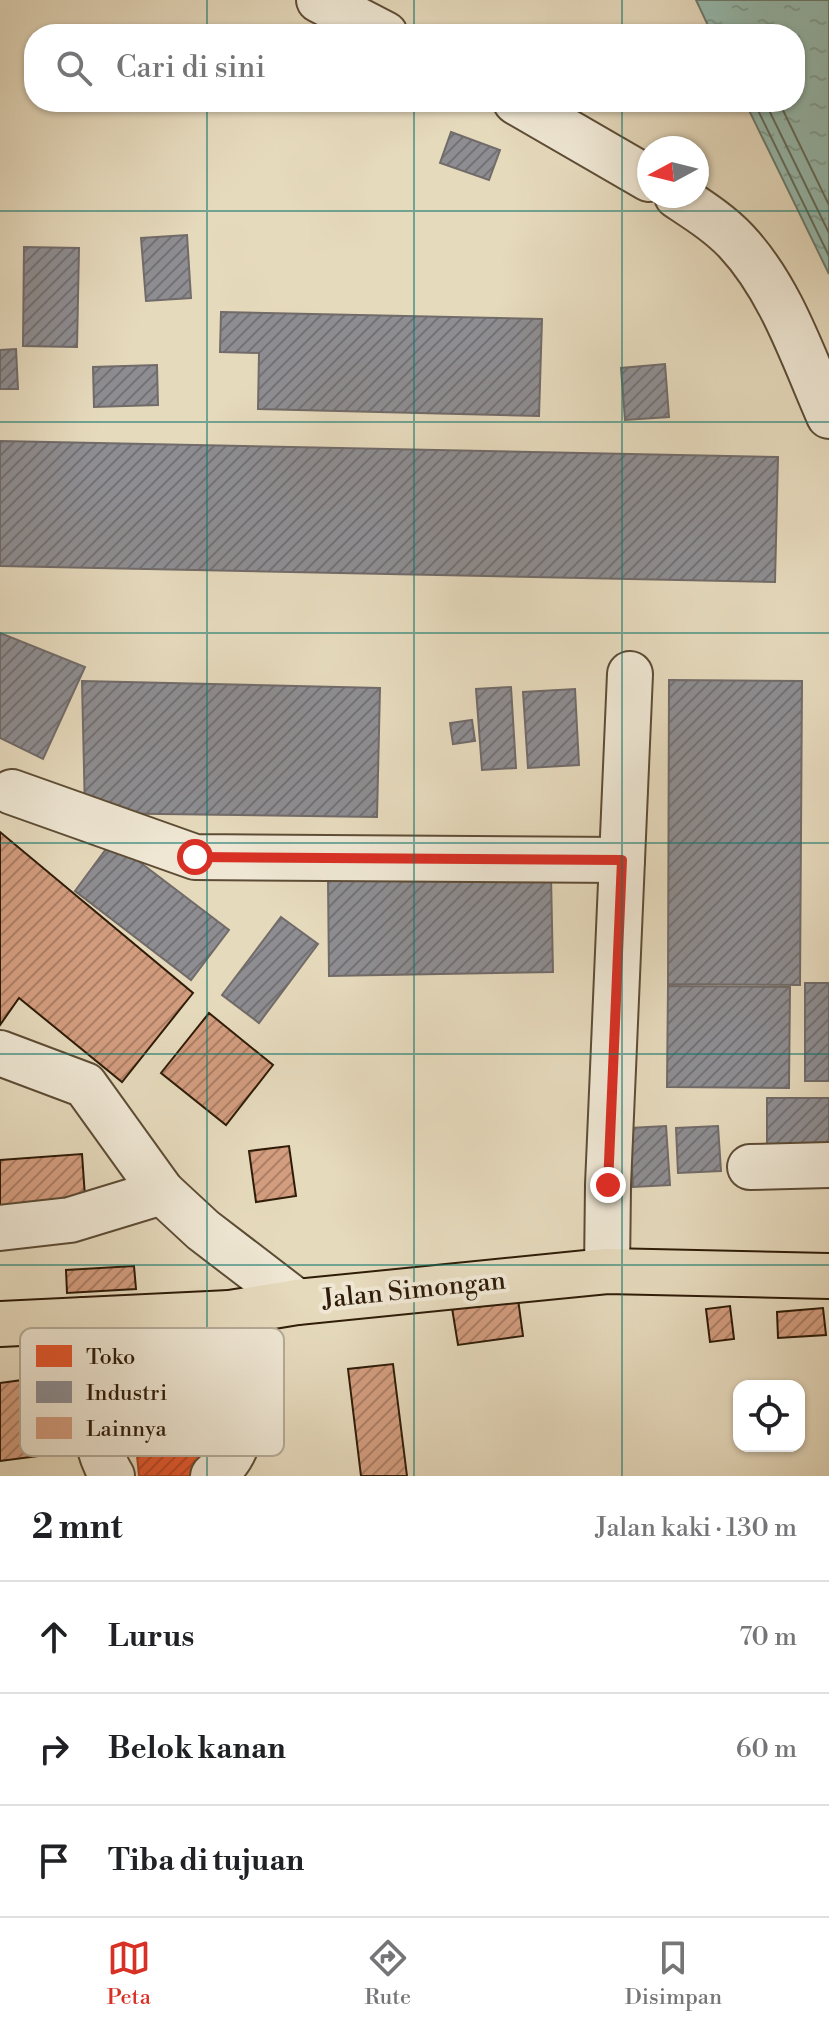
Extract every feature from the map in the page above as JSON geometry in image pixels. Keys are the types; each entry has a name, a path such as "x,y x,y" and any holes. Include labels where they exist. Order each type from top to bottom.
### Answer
{"main road":[{"name":"Jalan Simongan","path":"0,1324 230,1313 297,1302 607,1271 829,1276"}],"street":[{"path":"319,0 366,24"},
{"path":"533,112 637,172"},
{"path":"694,208 738,243 760,271 777,299 829,416"},
{"path":"607,1271 630,674"},
{"path":"12,792 195,857 622,860"},
{"path":"0,1053 85,1085 162,1192 203,1230 297,1302"},
{"path":"750,1167 829,1165"},
{"path":"0,1228 70,1220 162,1192"},
{"path":"230,1313 231,1328"},
{"path":"83,1320 84,1328"},
{"path":"101,1456 112,1476"},
{"path":"213,1476 226,1466 232,1456"}],"water":[{"path":"696,0 829,0 829,274 750,112 805,112 805,24 707,24"}],"building: Toko":[{"path":"137,1456 199,1456 201,1476 139,1476"}],"building: Industri":[{"path":"451,132 500,150 489,180 440,163"},
{"path":"187,235 191,298 146,301 141,238"},
{"path":"24,247 79,248 77,347 23,346"},
{"path":"221,312 542,319 539,416 258,409 259,353 220,352"},
{"path":"16,349 18,389 0,389 0,350"},
{"path":"665,364 669,417 625,420 621,368"},
{"path":"157,365 158,405 94,407 93,367"},
{"path":"0,441 778,457 775,582 0,566"},
{"path":"0,633 85,667 43,759 0,738"},
{"path":"669,680 802,681 800,985 668,984"},
{"path":"82,681 380,688 377,817 85,813"},
{"path":"511,687 516,768 482,770 476,689"},
{"path":"575,689 579,765 528,768 523,692"},
{"path":"472,720 475,741 453,744 450,723"},
{"path":"112,841 229,930 191,980 75,891"},
{"path":"551,876 553,972 329,976 328,879"},
{"path":"281,917 318,944 259,1023 222,995"},
{"path":"805,983 829,983 829,1081 805,1081"},
{"path":"668,986 790,987 789,1088 667,1087"},
{"path":"767,1098 829,1098 829,1153 767,1153"},
{"path":"666,1126 670,1185 633,1187 630,1128"},
{"path":"718,1126 721,1171 678,1173 676,1128"}],"building: Lainnya":[{"path":"0,832 193,993 122,1082 19,998 0,1025"},
{"path":"209,1013 273,1065 226,1125 161,1073"},
{"path":"289,1146 296,1196 256,1202 249,1151"},
{"path":"82,1154 86,1211 0,1217 0,1160"},
{"path":"134,1266 136,1289 67,1293 66,1270"},
{"path":"518,1299 523,1336 458,1345 452,1308"},
{"path":"730,1306 734,1339 710,1342 706,1309"},
{"path":"823,1308 826,1335 778,1338 777,1312"},
{"path":"393,1364 407,1476 361,1476 348,1369"},
{"path":"20,1380 20,1456 39,1456 0,1461 0,1383"}],"route":[{"path":"195,857 622,860 608,1185"}]}
